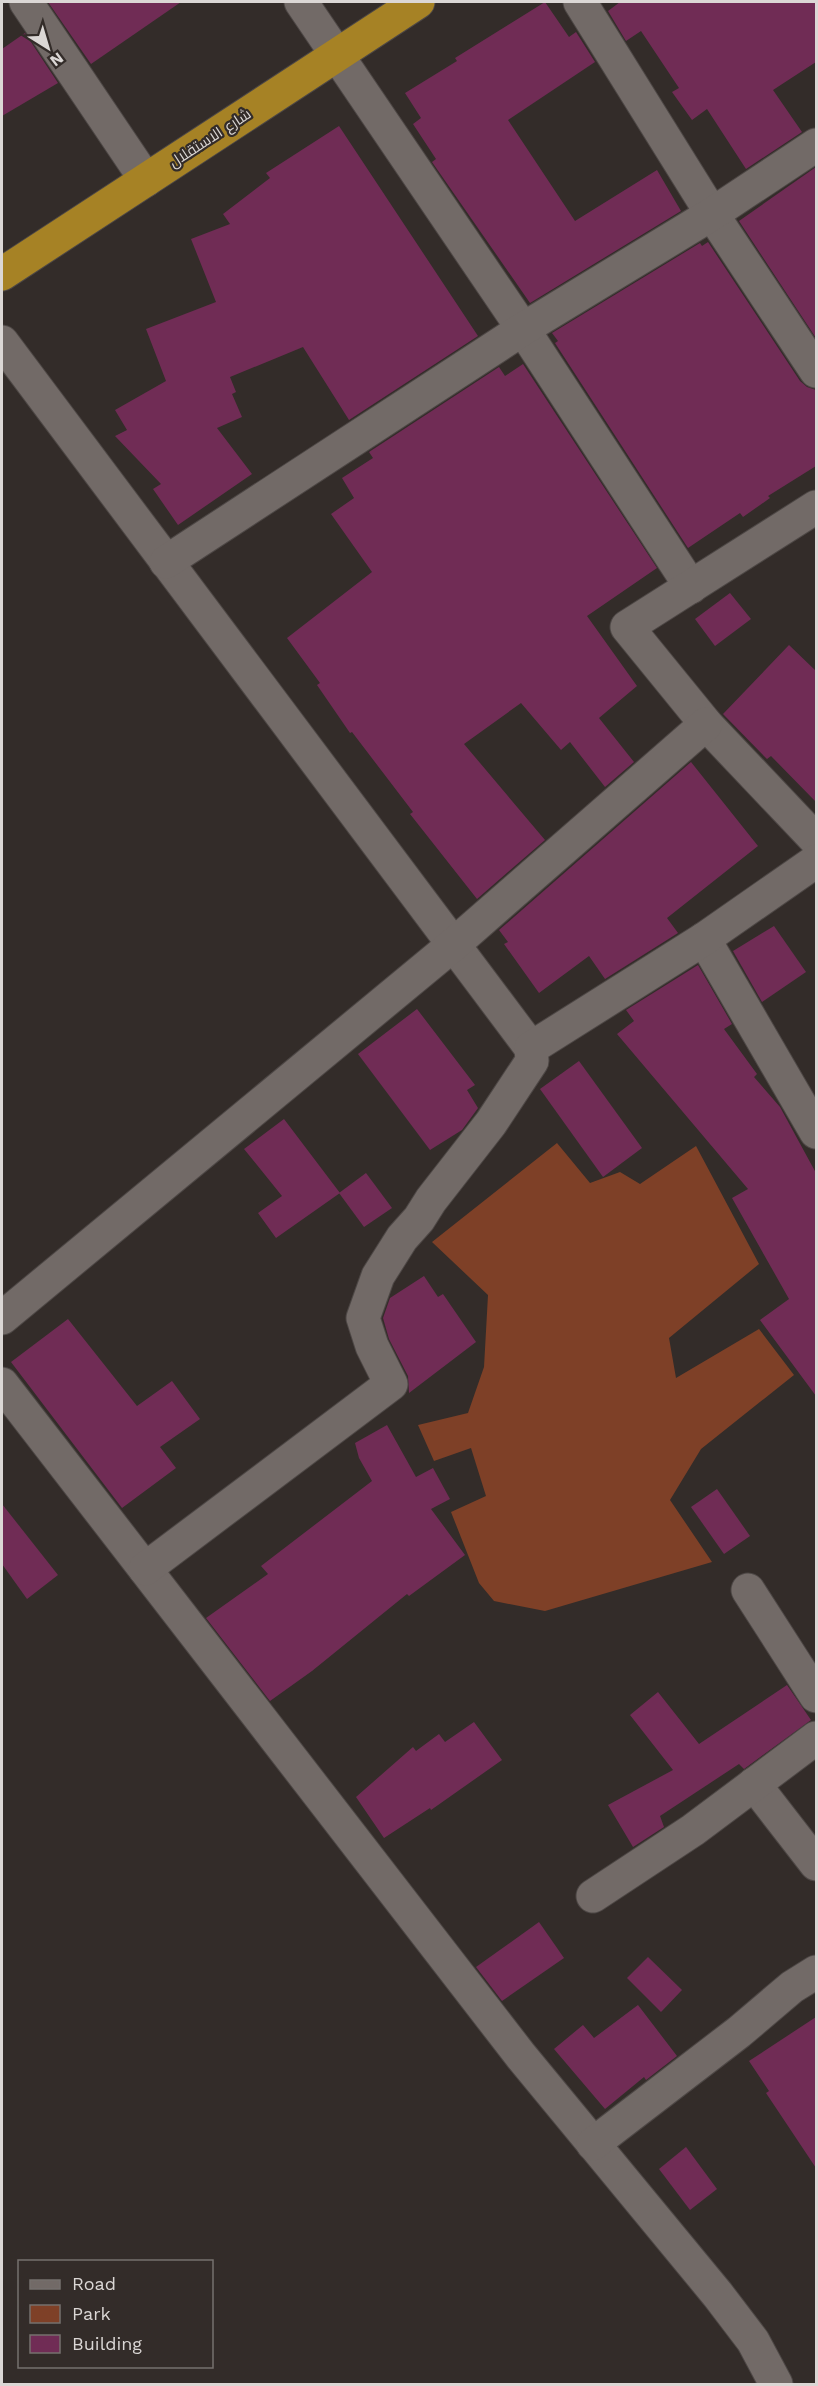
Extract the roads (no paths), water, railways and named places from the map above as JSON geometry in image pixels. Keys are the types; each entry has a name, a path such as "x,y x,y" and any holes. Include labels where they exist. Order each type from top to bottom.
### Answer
{"highway":[{"name":"شارع الاستقلال","path":"2,274 418,2"}],"street":[{"path":"26,2 146,180"},
{"path":"302,2 336,56 523,329 691,587"},
{"path":"580,2 712,214 816,371"},
{"path":"166,562 523,329 712,214 816,145"},
{"path":"2,342 531,1048 532,1061 491,1123 419,1219 402,1238 378,1276 363,1318 372,1346 392,1384 145,1569"},
{"path":"816,507 627,627 706,724 816,840"},
{"path":"2,1317 453,945 706,724"},
{"path":"531,1048 704,939 816,861"},
{"path":"704,939 816,1132"},
{"path":"2,1384 521,2056 718,2295 753,2341 776,2385"},
{"path":"748,1590 816,1696"},
{"path":"593,1896 693,1830 816,1738"},
{"path":"754,1784 816,1864"},
{"path":"593,2144 739,2032 792,1988 816,1972"}]}
